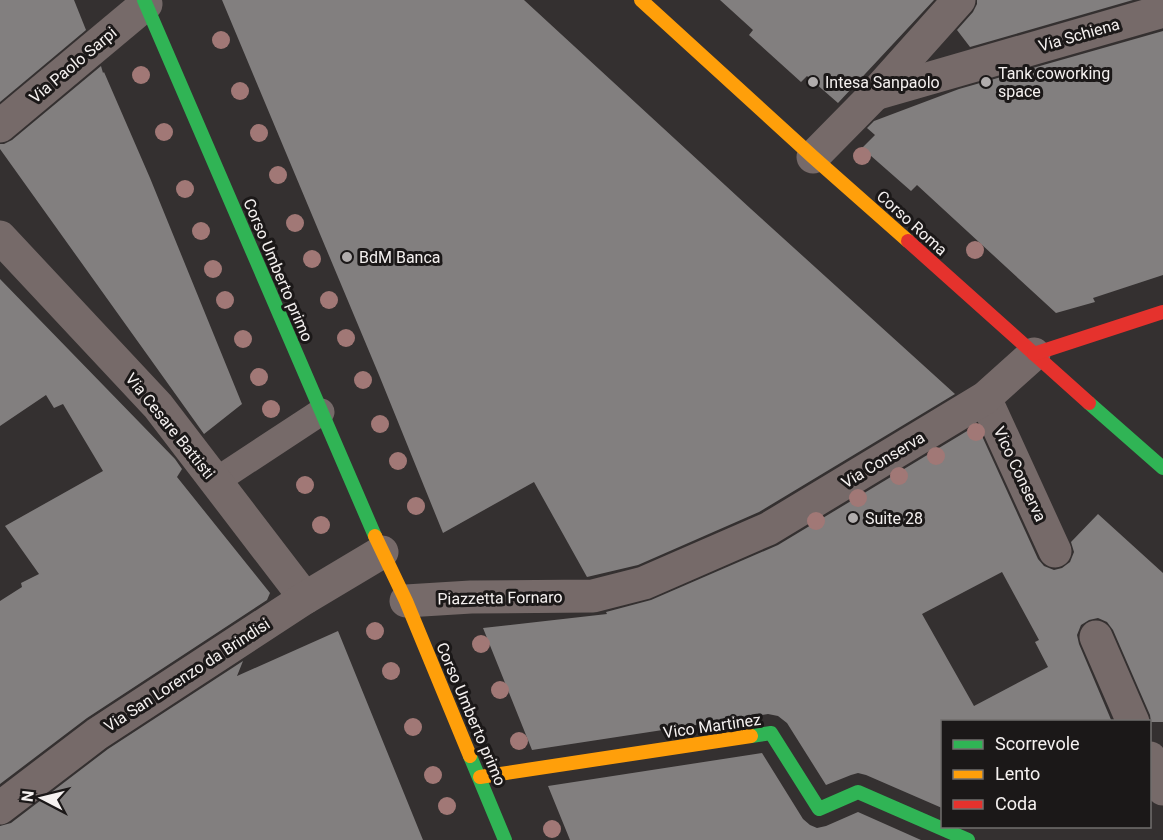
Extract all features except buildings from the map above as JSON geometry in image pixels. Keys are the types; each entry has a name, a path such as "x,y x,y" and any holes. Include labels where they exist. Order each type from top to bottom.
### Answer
{"street":[{"name":"Corso Roma","path":"642,0 813,157 1163,468"},
{"path":"813,157 959,0"},
{"name":"Via Paolo Sarpi","path":"0,126 145,2"},
{"name":"Corso Umberto primo","path":"145,2 382,552 406,601 505,840"},
{"name":"Via Schiena","path":"874,94 1163,11"},
{"name":"Via Cesare Battisti","path":"0,237 158,406 305,598"},
{"name":"Via Conserva","path":"593,596 644,583 768,529 985,398 1034,354 1163,312"},
{"name":"Vico Conserva","path":"985,398 1055,551"},
{"name":"Via San Lorenzo da Brindisi","path":"0,808 97,734 305,598 382,552"},
{"name":"Piazzetta Fornaro","path":"406,601 471,597 593,596"},
{"path":"1096,637 1132,720"},
{"name":"Vico Martinez","path":"480,777 771,734 819,809 858,792 968,840"},
{"path":"1151,762 1163,789"}],"lane":[{"path":"216,481 321,412"}],"traffic: fast":[{"path":"144,0 375,536"},
{"path":"1089,403 1163,468"},
{"path":"751,736 771,733 819,809 858,792 968,840"},
{"path":"470,756 505,840"}],"traffic: slow":[{"path":"641,0 908,241"},
{"path":"375,536 406,601 470,756"},
{"path":"480,777 751,736"}],"traffic: jam":[{"path":"908,241 1089,403"},
{"path":"1034,354 1163,312"}],"place":[{"name":"Intesa Sanpaolo","path":"813,82"},
{"name":"Tank coworking space","path":"986,82"},
{"name":"BdM Banca","path":"347,257"},
{"name":"Suite 28","path":"853,518"}]}
